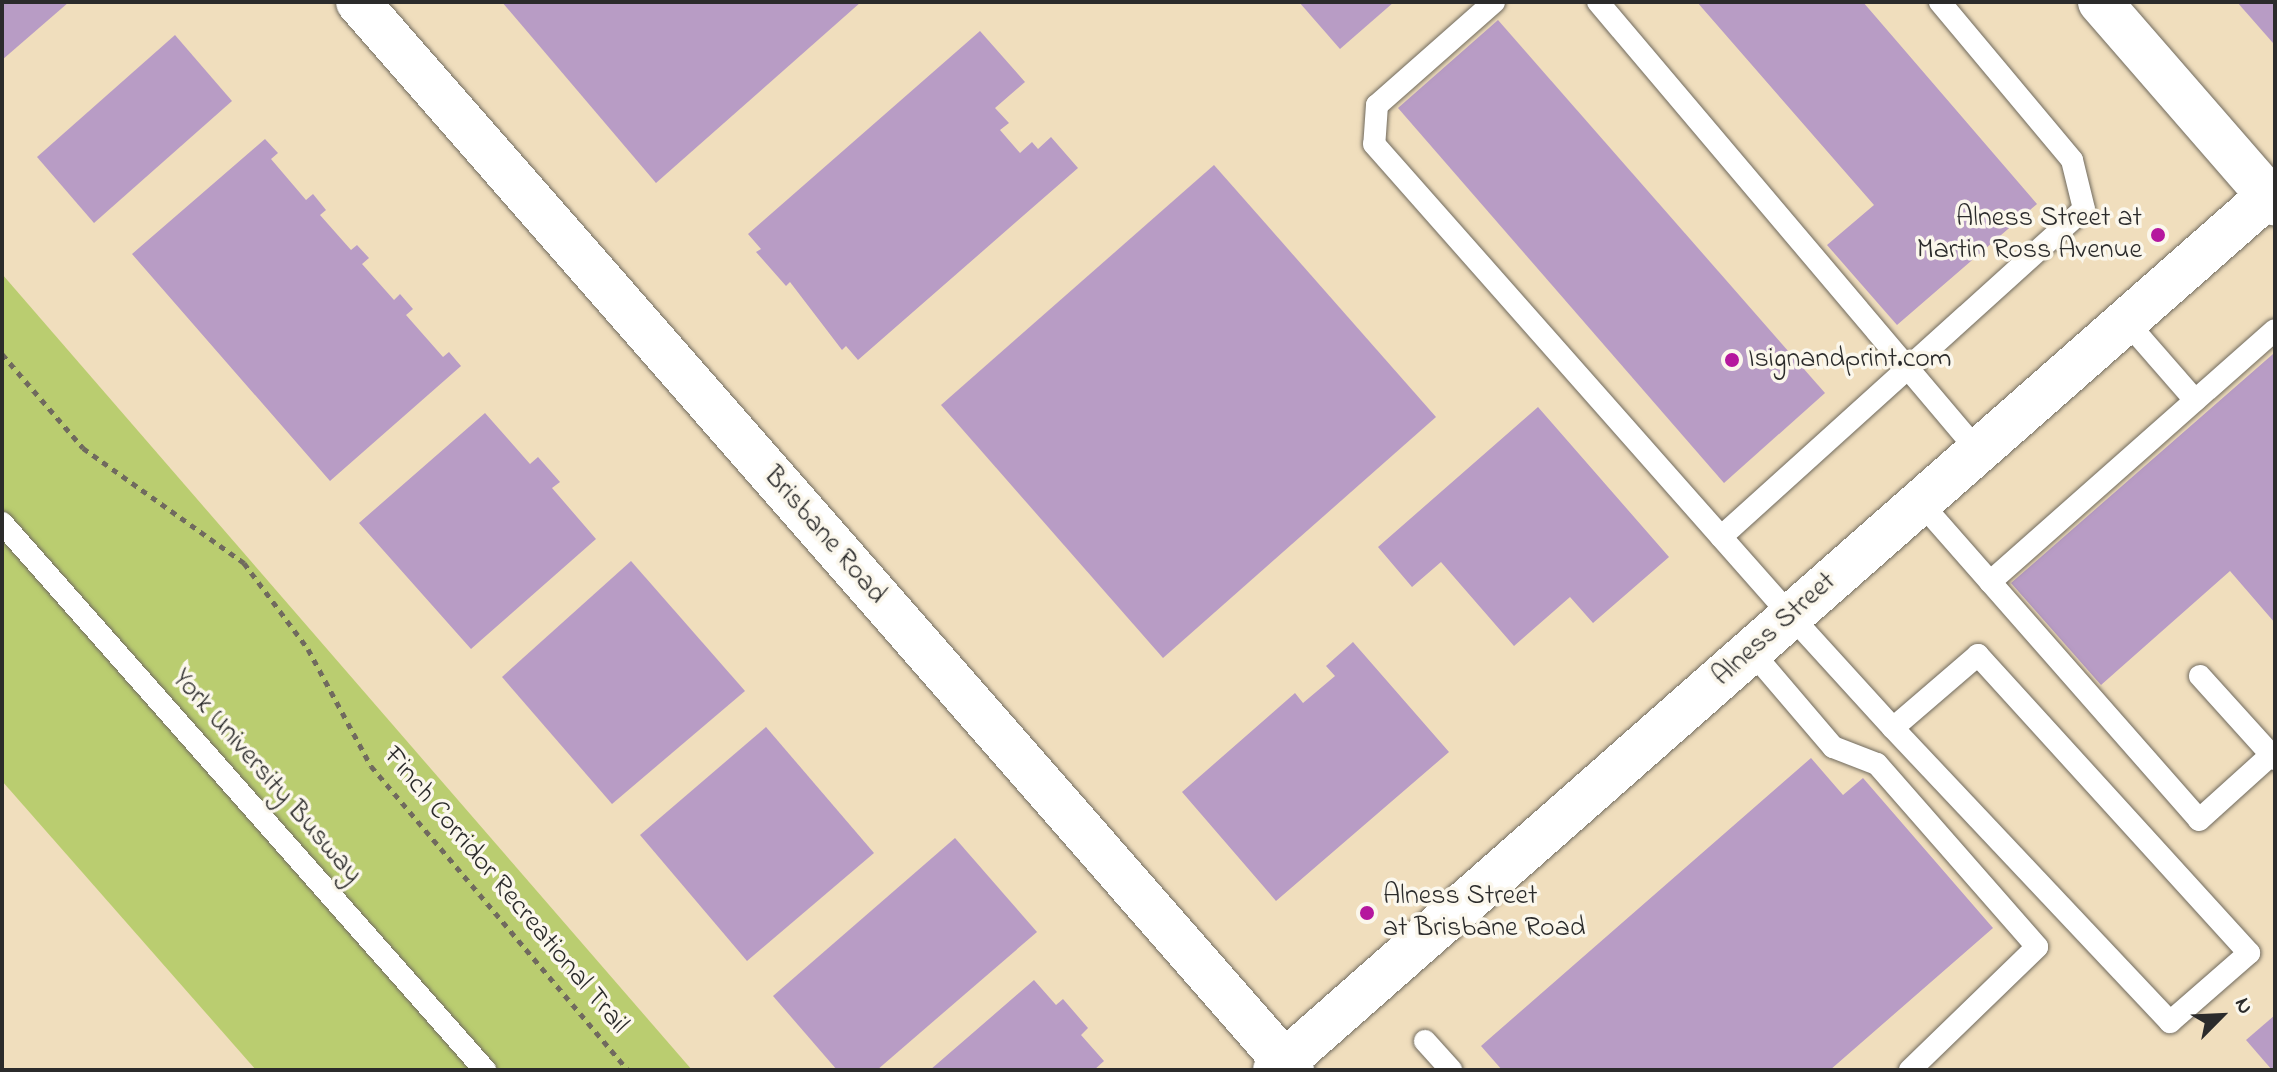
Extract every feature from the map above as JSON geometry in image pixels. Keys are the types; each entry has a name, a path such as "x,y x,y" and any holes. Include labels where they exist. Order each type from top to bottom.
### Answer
{"street":[{"name":"Brisbane Road","path":"358,2 1284,1067"},
{"path":"2100,2 2273,196"},
{"name":"Alness Street","path":"1284,1067 1920,502 2273,196"}],"lane":[{"path":"1494,2 1377,105 1374,144 1791,616 1893,728 2170,1022 2249,953 1978,655 1893,728"},
{"path":"1598,2 1906,370 1978,451"},
{"path":"1721,537 2084,209 2072,160 1940,2"},
{"path":"2126,321 2195,400"},
{"path":"1990,582 2275,330"},
{"path":"1920,502 2199,820 2273,757 2200,676"},
{"name":"York University Busway","path":"2,523 485,1070"},
{"path":"1752,652 1833,747 1877,764 2037,947 1910,1070"},
{"path":"1425,1041 1451,1070"}],"path":[{"name":"Finch Corridor Recreational Trail","path":"2,354 83,448 244,563 308,649 371,766 628,1070"}],"green space":[{"path":"2,274 692,1070 256,1070 2,781"}],"building":[{"path":"2,2 69,2 2,60"},
{"path":"502,2 861,2 656,183"},
{"path":"1299,2 1394,2 1340,49"},
{"path":"1697,2 1863,2 2037,204 1897,325 1827,245 1874,205"},
{"path":"2237,2 2275,2 2275,42 2273,43"},
{"path":"1498,20 1825,393 1724,483 1398,108"},
{"path":"980,31 1025,82 995,108 1009,123 1000,130 1020,153 1032,142 1038,149 1051,137 1078,168 858,360 846,346 842,350 790,282 786,286 756,252 761,249 748,234"},
{"path":"175,35 232,101 94,223 37,157"},
{"path":"265,139 278,153 271,159 306,200 313,194 326,210 320,215 351,250 357,245 369,258 362,264 394,300 400,294 413,309 406,315 443,357 449,352 461,366 330,481 132,254"},
{"path":"1214,165 1436,417 1163,658 941,405"},
{"path":"2273,354 2275,623 2230,571 2101,685 2011,583"},
{"path":"1538,407 1669,557 1593,623 1570,597 1514,646 1441,562 1412,587 1378,547"},
{"path":"485,413 530,464 538,457 560,482 552,488 596,539 471,649 359,523"},
{"path":"631,561 745,691 612,804 502,677"},
{"path":"1353,642 1449,752 1276,901 1182,792 1295,693 1303,703 1335,676 1326,666"},
{"path":"766,727 874,853 747,961 640,835"},
{"path":"1811,758 1843,795 1863,778 1993,928 1830,1070 1502,1070 1481,1046"},
{"path":"955,838 1037,932 877,1070 837,1070 773,996"},
{"path":"1034,980 1056,1005 1063,999 1088,1028 1081,1035 1104,1061 1094,1070 930,1070"},
{"path":"2275,1015 2275,1070 2272,1070 2246,1040"}],"place":[{"name":"Alness Street at Martin Ross Avenue","path":"2158,235"},
{"name":"Isignandprint.com","path":"1732,360"},
{"name":"Alness Street at Brisbane Road","path":"1367,913"}]}
